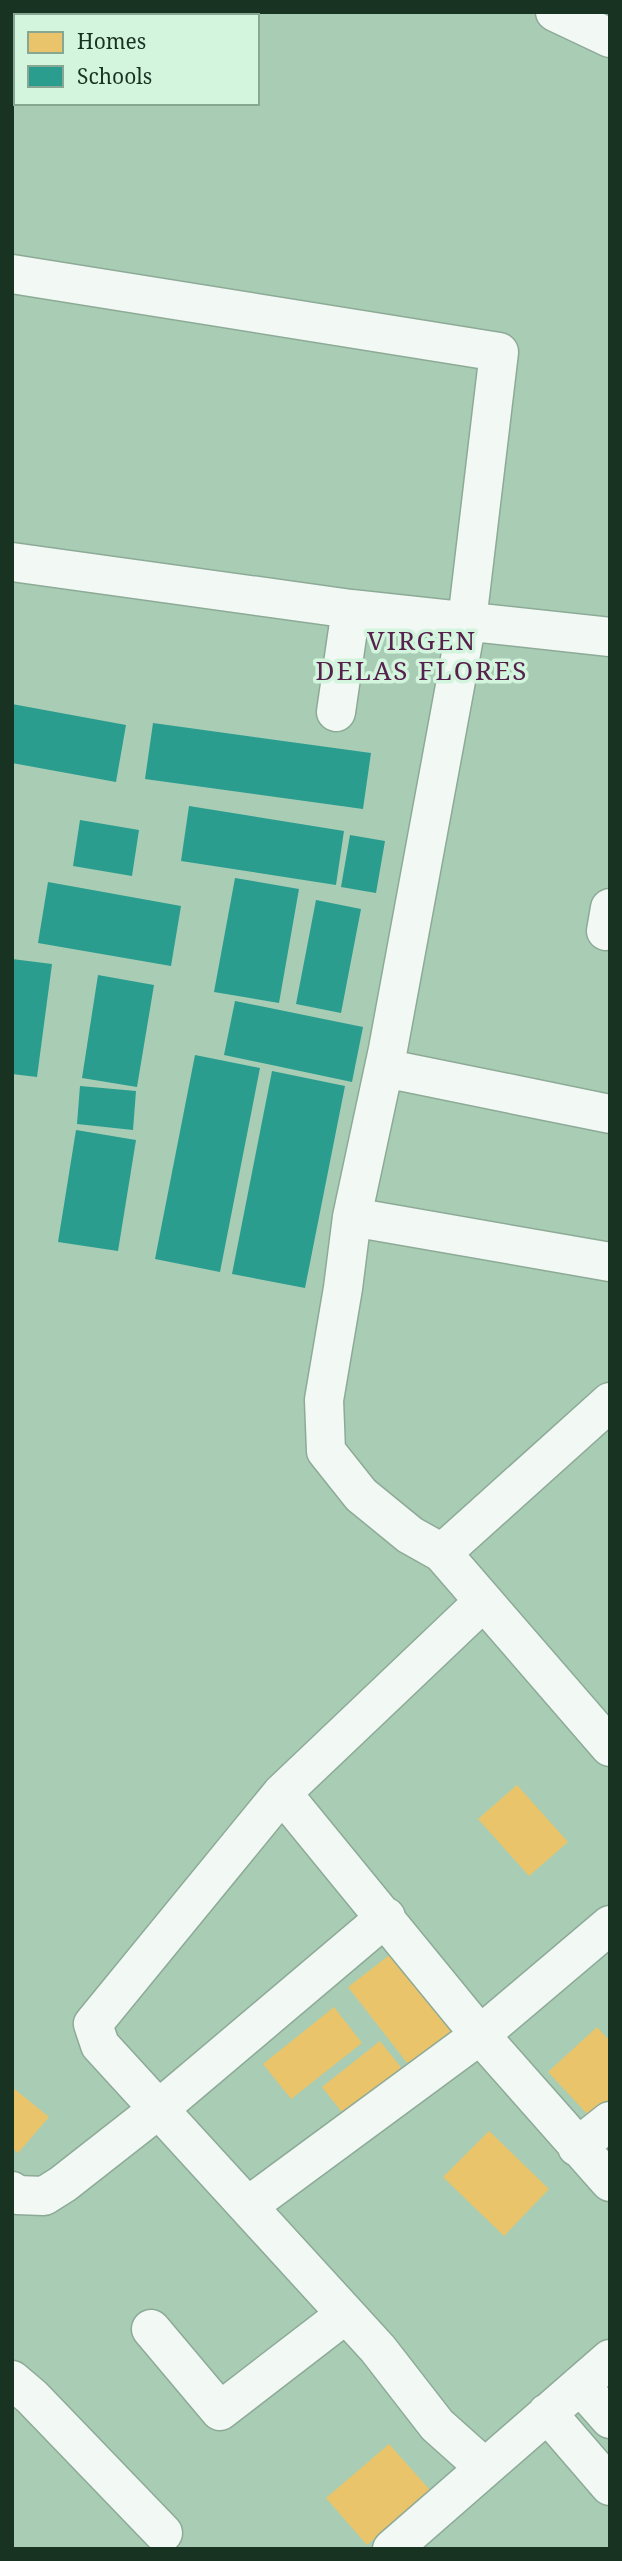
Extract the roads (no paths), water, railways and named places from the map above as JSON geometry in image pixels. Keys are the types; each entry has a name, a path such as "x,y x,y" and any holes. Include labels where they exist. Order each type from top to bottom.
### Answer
{"street":[{"path":"555,12 610,38"},
{"path":"12,274 499,352 467,621 384,1068 352,1217 344,1288 324,1400 326,1451 361,1495 410,1535 442,1553 610,1747"},
{"path":"12,562 351,609 610,636"},
{"path":"336,712 351,609"},
{"path":"384,1068 610,1114"},
{"path":"352,1217 610,1262"},
{"path":"442,1553 610,1402"},
{"path":"483,1602 282,1793 93,2024 100,2045 346,2314 437,2425 484,2468"},
{"path":"282,1793 481,2035 610,2182"},
{"path":"12,2191 17,2195 44,2196 159,2108 386,1917"},
{"path":"248,2206 481,2035 610,1925"},
{"path":"577,2147 610,2121"},
{"path":"151,2329 220,2411 346,2314"},
{"path":"392,2549 610,2359"},
{"path":"12,2380 32,2397 163,2533"},
{"path":"580,2385 610,2419"},
{"path":"547,2413 610,2486"}],"district":[{"name":"VIRGEN DELAS FLORES","path":"422,655"}]}
